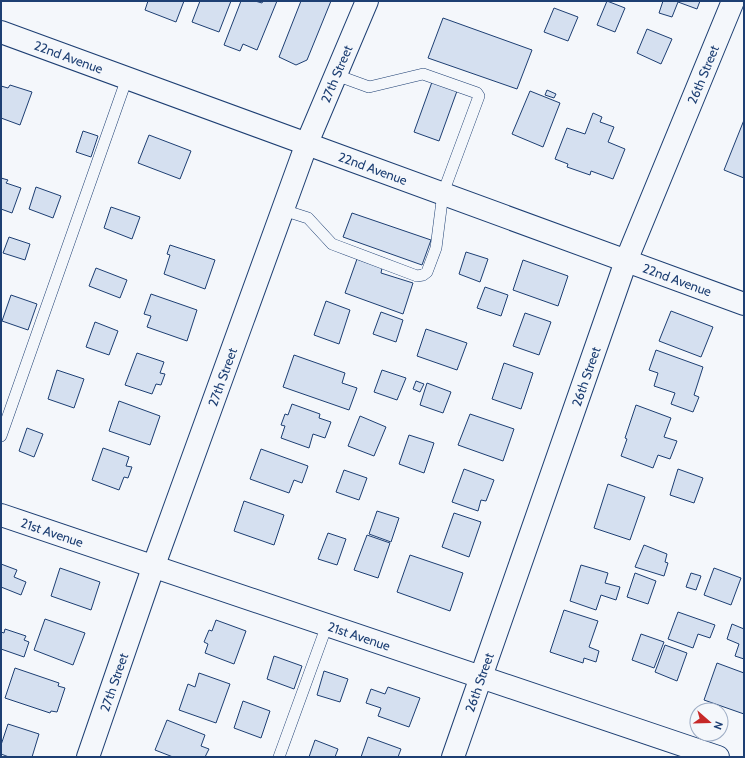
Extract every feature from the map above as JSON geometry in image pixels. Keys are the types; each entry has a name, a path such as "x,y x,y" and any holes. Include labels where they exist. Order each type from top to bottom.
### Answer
{"street":[{"name":"27th Street","path":"88,757 154,565 307,143 367,1"},
{"name":"26th Street","path":"453,757 626,262 732,1"},
{"name":"22nd Avenue","path":"1,32 744,304"},
{"name":"21st Avenue","path":"1,515 154,565 480,678 718,757"}],"lane":[{"path":"283,210 308,218 332,244 417,276 423,276 427,272 436,248 443,194 479,100 477,93 423,74 369,87 336,75"},
{"path":"1,436 128,78"},
{"path":"279,757 327,625"}],"building":[{"path":"148,1 184,1 176,22 145,10"},
{"path":"200,1 231,1 219,32 192,22"},
{"path":"241,1 255,1 262,3 263,1 277,1 257,50 243,44 240,51 224,45"},
{"path":"301,1 331,1 307,60 296,65 279,57"},
{"path":"607,1 625,8 615,32 597,25"},
{"path":"663,1 700,1 697,9 678,2 672,17 659,13"},
{"path":"554,8 578,17 568,41 544,32"},
{"path":"443,18 532,50 517,89 428,58"},
{"path":"647,29 672,39 661,64 637,53"},
{"path":"432,82 457,91 439,141 414,132"},
{"path":"10,85 32,92 20,125 1,118 1,86 8,88"},
{"path":"547,90 556,94 554,98 545,95"},
{"path":"530,91 560,103 543,147 512,134"},
{"path":"593,113 602,117 600,122 614,127 608,142 625,149 613,179 591,171 590,175 567,167 568,164 555,159 567,128 585,134"},
{"path":"744,120 744,178 724,170"},
{"path":"83,131 98,136 91,157 76,152"},
{"path":"149,135 191,151 180,179 138,163"},
{"path":"1,178 8,180 6,183 21,188 12,213 1,209"},
{"path":"36,187 61,196 53,218 29,209"},
{"path":"111,207 140,217 132,239 104,228"},
{"path":"352,213 431,240 422,265 343,237"},
{"path":"9,237 30,244 25,260 3,253"},
{"path":"170,245 215,260 205,289 164,274 170,255 167,254"},
{"path":"466,252 488,259 480,282 459,274"},
{"path":"357,259 382,268 381,273 413,283 403,314 345,293"},
{"path":"523,260 568,276 558,306 513,290"},
{"path":"96,268 127,280 120,298 89,286"},
{"path":"485,287 508,295 501,316 477,308"},
{"path":"151,294 197,310 187,341 147,327 151,316 144,314"},
{"path":"11,295 37,304 28,330 2,321"},
{"path":"326,301 350,310 339,344 314,335"},
{"path":"671,311 713,327 701,357 659,341"},
{"path":"381,312 403,320 396,342 373,334"},
{"path":"525,313 551,322 539,355 513,346"},
{"path":"95,322 118,331 109,355 86,347"},
{"path":"426,329 467,343 457,370 417,356"},
{"path":"656,350 703,367 694,395 699,397 693,412 671,404 675,393 654,386 658,373 649,370"},
{"path":"137,353 164,362 160,373 165,374 161,385 156,384 152,394 125,385"},
{"path":"294,355 345,373 342,383 357,388 349,410 283,387"},
{"path":"504,363 533,373 521,409 492,399"},
{"path":"57,370 84,379 74,408 48,399"},
{"path":"382,370 406,378 397,400 374,392"},
{"path":"416,381 424,384 420,392 413,389"},
{"path":"427,383 451,392 443,413 420,405"},
{"path":"119,401 160,416 150,445 109,431"},
{"path":"292,404 320,414 319,418 331,422 325,438 313,434 309,448 281,438 285,426 281,425 285,414 288,415"},
{"path":"636,405 671,418 664,437 677,441 670,459 658,455 653,468 621,456 627,439 625,438"},
{"path":"470,414 514,429 503,461 458,445"},
{"path":"360,416 386,427 374,456 348,446"},
{"path":"27,428 43,434 34,457 19,451"},
{"path":"409,435 434,443 424,473 399,464"},
{"path":"103,448 129,457 126,466 132,467 128,478 124,477 119,490 92,480"},
{"path":"261,449 308,466 302,483 294,480 289,493 250,479"},
{"path":"464,469 494,480 486,501 481,500 478,511 452,502"},
{"path":"678,469 703,478 694,503 670,495"},
{"path":"344,470 367,478 359,500 336,492"},
{"path":"608,484 645,497 630,540 594,528"},
{"path":"244,501 284,515 274,545 234,531"},
{"path":"377,511 399,518 391,542 369,534"},
{"path":"454,513 481,522 469,557 442,547"},
{"path":"328,533 346,539 337,565 318,559"},
{"path":"367,535 390,543 378,578 354,570"},
{"path":"644,545 667,554 665,562 668,563 664,576 635,567"},
{"path":"410,555 463,573 450,611 397,592"},
{"path":"1,564 17,570 14,577 26,582 21,595 1,587"},
{"path":"581,565 608,573 605,583 620,587 616,600 601,595 596,610 570,601"},
{"path":"60,568 100,582 91,610 51,596"},
{"path":"714,568 741,578 731,605 704,595"},
{"path":"635,573 656,581 648,604 627,597"},
{"path":"691,573 701,576 696,590 686,587"},
{"path":"564,610 598,621 589,647 599,651 596,662 584,658 583,663 550,652"},
{"path":"678,612 715,625 710,638 698,634 693,648 668,639"},
{"path":"45,619 85,633 73,665 34,650"},
{"path":"216,620 246,631 234,664 205,653 208,644 204,642 209,630 212,631"},
{"path":"732,624 744,629 744,659 735,656 739,644 727,639"},
{"path":"5,629 26,636 24,640 29,642 24,657 1,649 1,632 4,633"},
{"path":"641,634 664,642 654,668 632,660"},
{"path":"665,645 687,653 677,681 655,672"},
{"path":"274,656 302,666 294,689 267,679"},
{"path":"717,663 744,673 744,714 729,709 729,702 710,702 704,700"},
{"path":"15,668 59,683 58,686 65,688 57,712 51,711 50,713 5,698"},
{"path":"324,671 348,679 340,702 317,695"},
{"path":"199,673 230,684 216,723 179,710 188,684 195,687"},
{"path":"388,687 420,698 409,727 378,716 381,708 366,703 371,689 385,694"},
{"path":"243,701 270,711 261,738 234,728"},
{"path":"167,720 205,735 201,746 209,749 205,757 173,757 155,750"},
{"path":"8,724 39,734 32,757 9,757 1,754 1,745"},
{"path":"368,737 401,749 398,757 361,757"},
{"path":"315,740 338,749 335,757 309,757"}]}
